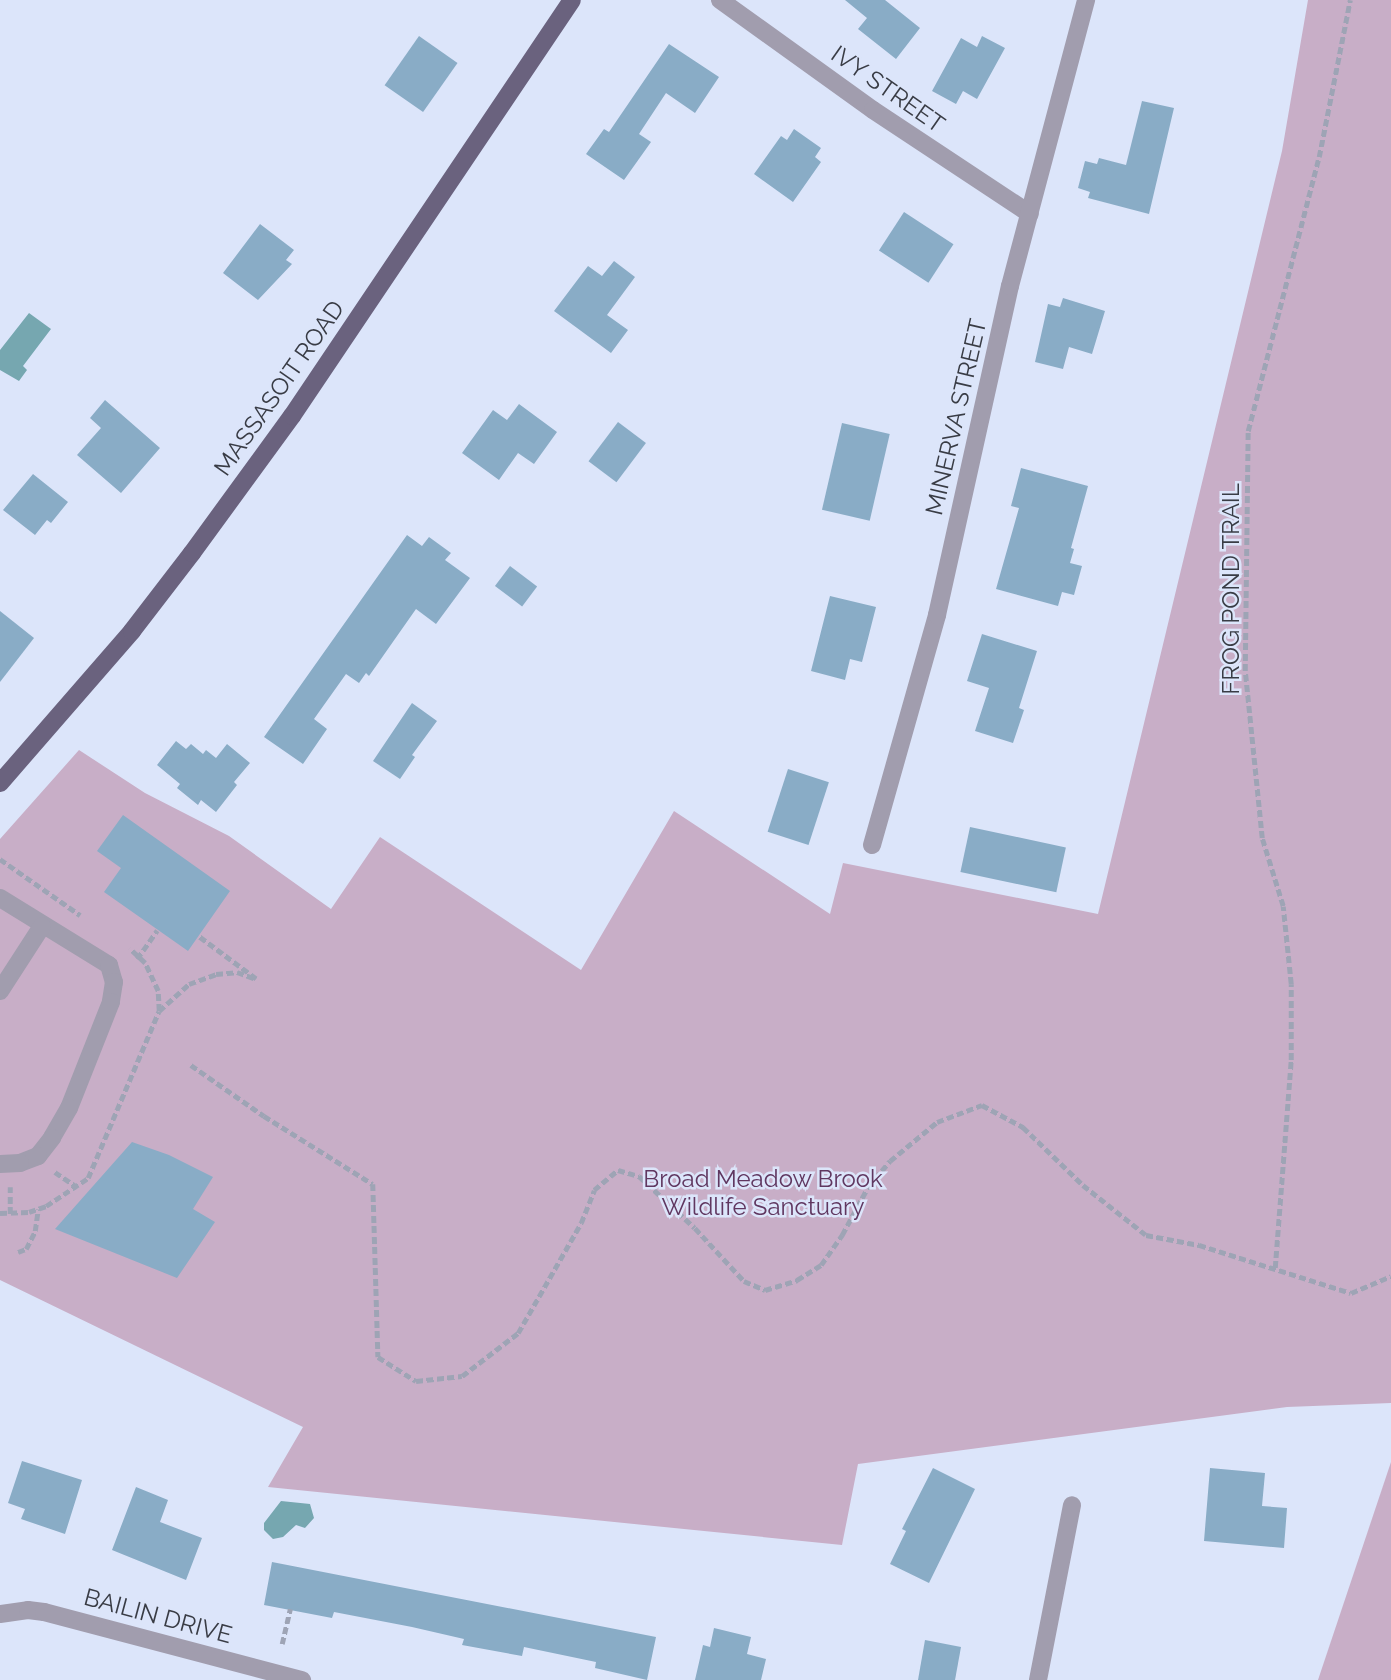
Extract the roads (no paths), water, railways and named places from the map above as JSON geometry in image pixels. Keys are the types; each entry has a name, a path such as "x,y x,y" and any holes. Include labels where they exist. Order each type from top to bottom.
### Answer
{"main road":[{"name":"MASSASOIT ROAD","path":"0,783 132,631 192,553 292,416 572,0"}],"street":[{"name":"IVY STREET","path":"720,0 873,110 1030,214"},
{"name":"MINERVA STREET","path":"872,845 937,615 1010,285 1086,0"},
{"path":"0,898 109,965 114,982 111,1002 69,1108 52,1138 38,1156 20,1163 0,1164"},
{"path":"0,991 42,926"},
{"path":"1038,1680 1072,1505"},
{"name":"BAILIN DRIVE","path":"0,1614 28,1610 44,1612 302,1680"}],"park label":[{"name":"Broad Meadow Brook Wildlife Sanctuary","path":"763,1193"}]}
